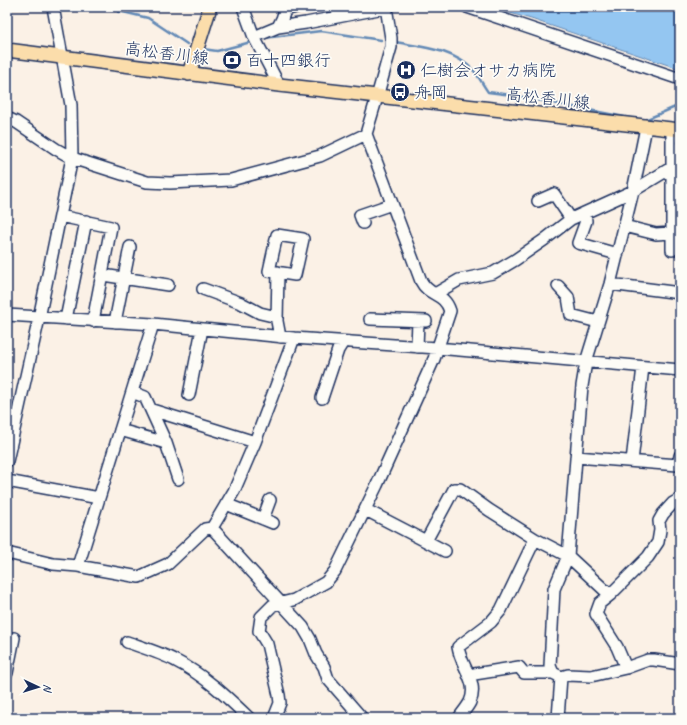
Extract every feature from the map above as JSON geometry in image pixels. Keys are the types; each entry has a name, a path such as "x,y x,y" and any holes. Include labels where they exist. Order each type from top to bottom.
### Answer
{"main road":[{"path":"189,74 210,7"},
{"name":"高松香川線","path":"7,50 378,97 646,127 676,129"}],"street":[{"path":"7,461 39,318 72,158 71,105 53,7"},
{"path":"244,7 254,37 279,85"},
{"path":"274,718 280,703 279,694 267,644 259,631 261,617 273,605 294,600 326,582 335,572 366,510 434,359 450,311 447,303 424,288 366,134 378,97 391,47 386,7"},
{"path":"254,37 278,27 389,7"},
{"path":"467,7 680,79"},
{"path":"278,27 288,8"},
{"path":"7,118 16,122 72,158 147,182 170,183 232,180 320,156 366,134"},
{"path":"558,718 557,675 550,666 554,589 568,556 586,362 610,284 633,191 646,127"},
{"path":"672,250 671,233 676,201 671,168 676,129"},
{"path":"435,294 459,280 493,273 515,260 571,219 633,191 671,168"},
{"path":"538,201 554,194 571,219"},
{"path":"363,223 360,215 392,204"},
{"path":"585,213 586,221 578,243 617,254"},
{"path":"60,216 111,227 93,321"},
{"path":"66,319 86,221"},
{"path":"624,226 656,234 671,233"},
{"path":"115,322 130,247"},
{"path":"278,272 277,317 280,337"},
{"path":"103,275 168,285"},
{"path":"610,284 679,291"},
{"path":"558,286 568,297 571,315 598,322"},
{"path":"203,289 241,303 260,313 277,317"},
{"path":"7,315 153,324 280,337 437,348 680,370"},
{"path":"370,319 422,321 417,347"},
{"path":"78,566 153,324"},
{"path":"189,395 202,329"},
{"path":"212,528 234,491 255,442 294,338"},
{"path":"322,398 338,350 343,342"},
{"path":"632,461 643,367"},
{"path":"132,392 145,396 166,443 178,479"},
{"path":"152,410 255,442"},
{"path":"120,430 166,443"},
{"path":"576,457 632,461 679,462"},
{"path":"7,481 99,498"},
{"path":"426,542 454,488 460,489 489,510 568,556 610,595"},
{"path":"626,668 617,647 596,614 600,603 648,557 658,542 660,530 659,521 673,503 680,499"},
{"path":"226,504 268,521 270,500"},
{"path":"366,510 445,551"},
{"path":"7,553 53,564 78,566 139,577 168,564 206,529 212,528"},
{"path":"212,528 303,627 324,667 328,679 362,718"},
{"path":"459,718 469,703 473,692 472,685 458,648 491,622 501,610 535,538"},
{"path":"7,673 15,638"},
{"path":"127,642 155,651 178,662 212,685 249,718"},
{"path":"468,675 519,667 524,673 591,676 626,668 648,660 680,664"}],"water":[{"path":"490,7 680,7 680,69 531,19"}],"waterway":[{"path":"102,7 148,18 187,44"},
{"path":"119,12 123,7"},
{"path":"264,38 321,31 381,40"},
{"path":"203,49 217,51 251,42"},
{"path":"395,42 437,50 457,58 474,71 488,92 512,95 630,118"},
{"path":"645,120 680,105"}],"place":[{"name":"百十四銀行","path":"232,60"},
{"name":"仁樹会オサカ病院","path":"406,70"},
{"name":"舟岡","path":"400,92"}]}
